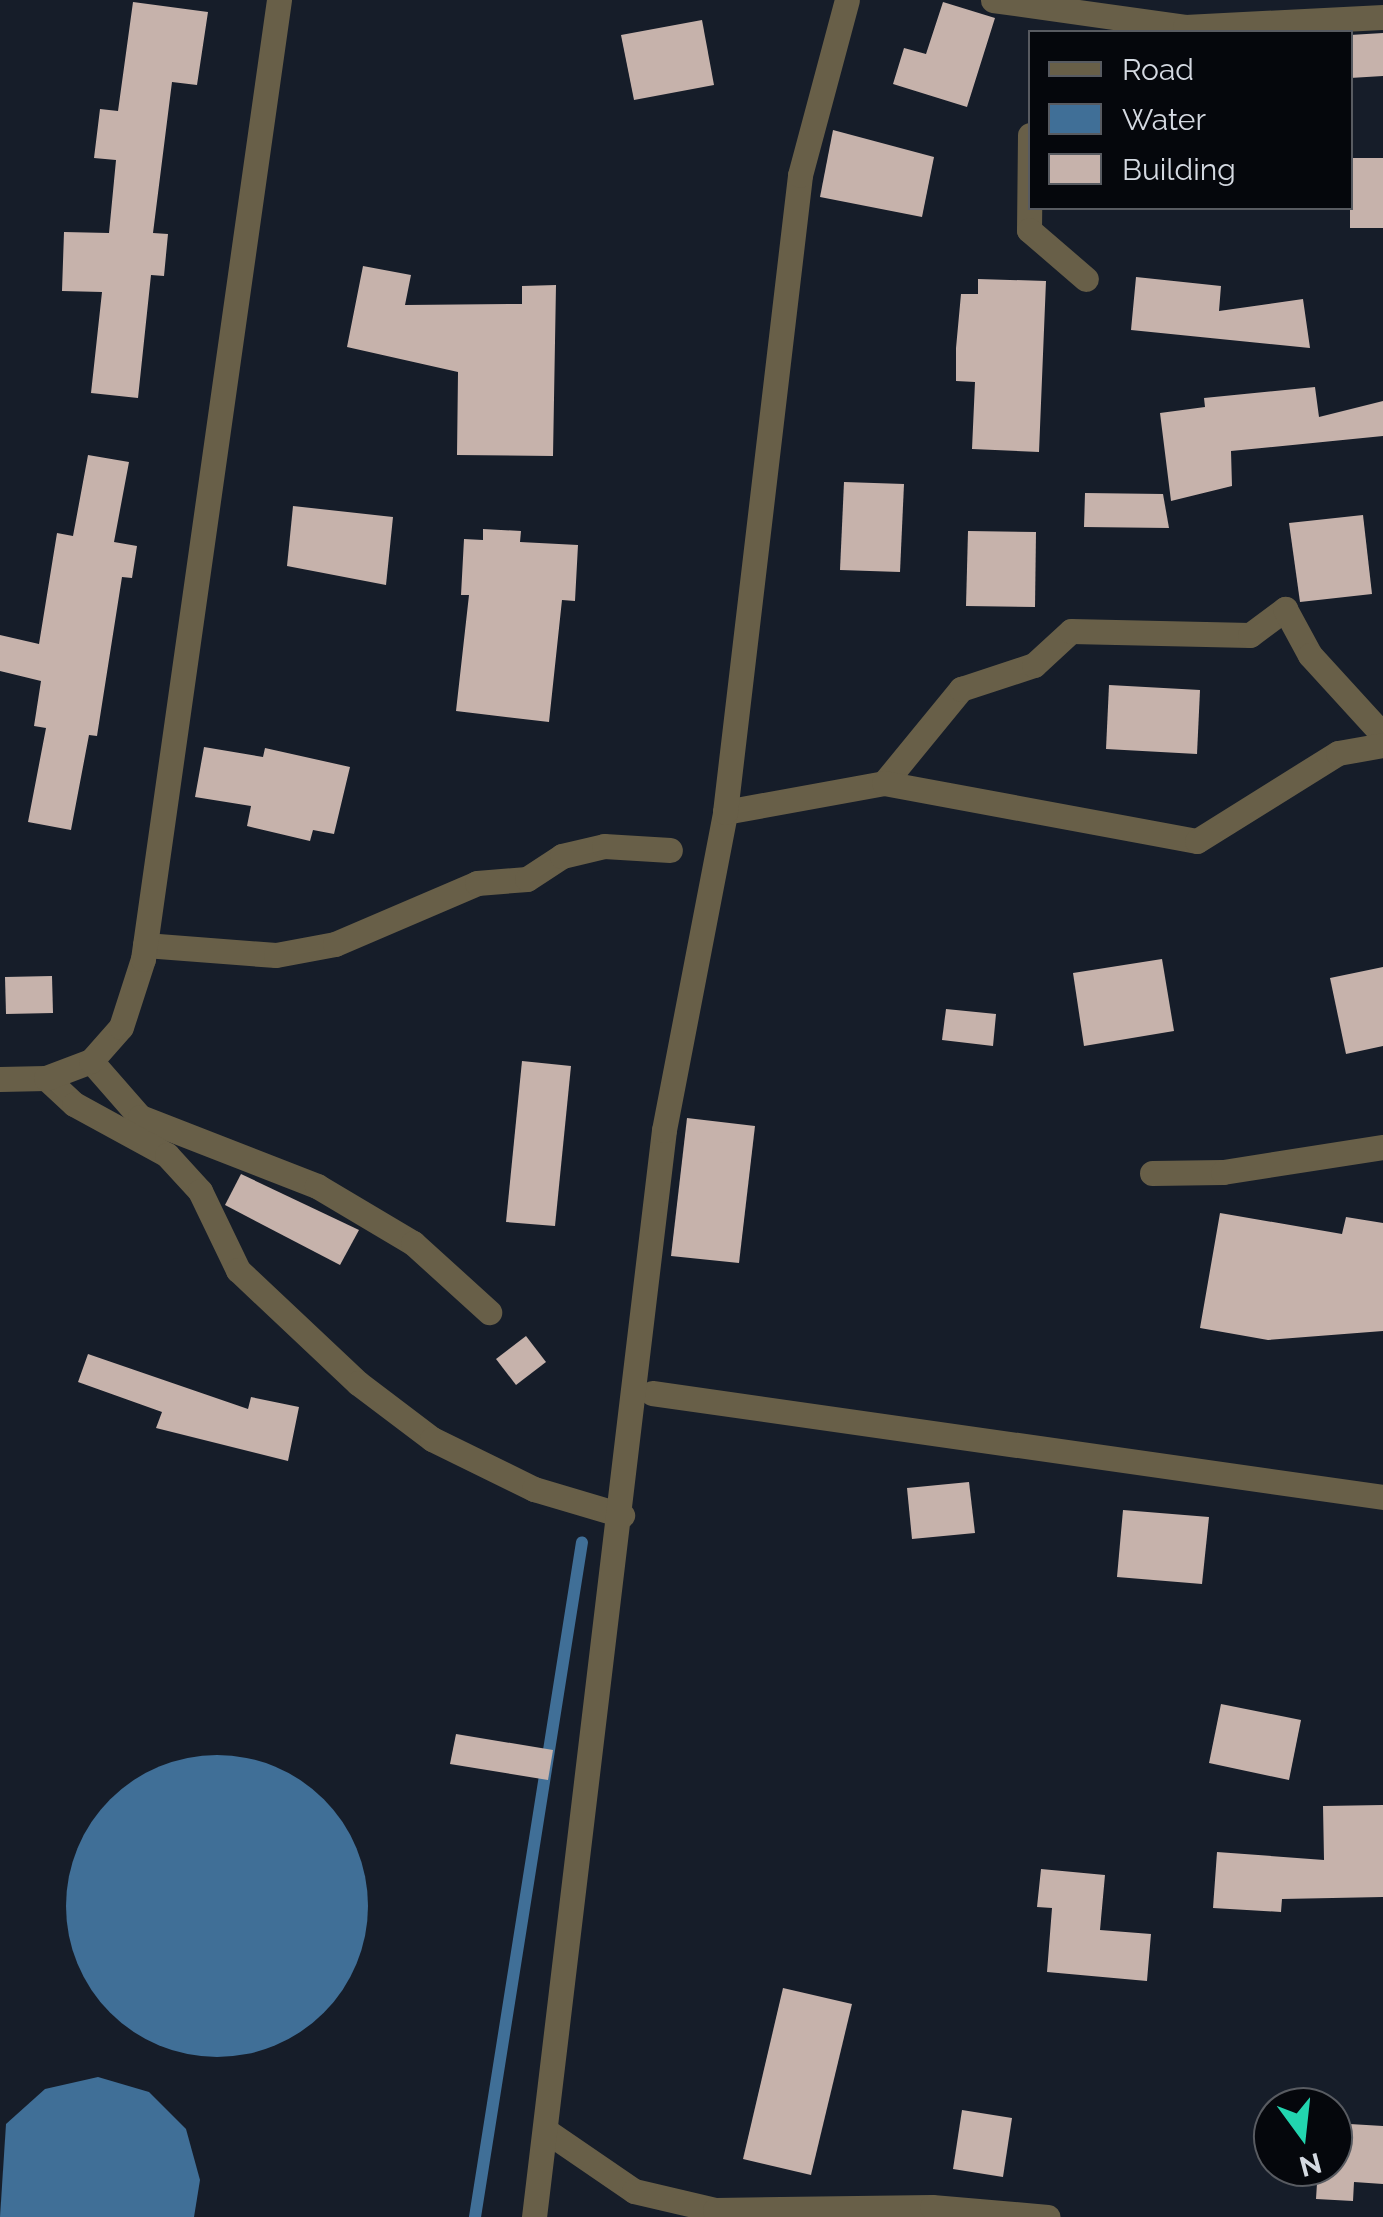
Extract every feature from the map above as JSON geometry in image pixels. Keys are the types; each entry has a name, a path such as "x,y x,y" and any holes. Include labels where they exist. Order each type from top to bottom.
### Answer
{"street":[{"path":"0,1078 46,1078 92,1061 121,1027 145,946 279,0"},
{"path":"534,2217 622,1515 664,1130 725,812 800,174 848,0"},
{"path":"993,0 1047,22 1185,26 1383,17"},
{"path":"1030,210 1030,230 1086,279"},
{"path":"884,783 961,689 1034,665 1071,631 1250,635 1285,608 1310,655 1383,735"},
{"path":"725,812 884,783 1197,841 1338,753 1383,745"},
{"path":"145,946 276,955 335,944 477,883 527,879 562,856 604,846 670,850"},
{"path":"92,1061 140,1117 317,1186 413,1243 489,1312"},
{"path":"46,1078 74,1104 166,1155 200,1191 238,1270 358,1384 432,1440 534,1488 622,1515"},
{"path":"1152,1174 1223,1172 1383,1146"},
{"path":"652,1393 1383,1497"},
{"path":"545,2130 634,2191 716,2210 932,2207 1048,2217"}],"water":[{"path":"217,1755 275,1766 324,1799 357,1848 368,1906 357,1964 324,2013 275,2046 217,2057 159,2046 110,2013 77,1964 66,1906 77,1848 110,1799 159,1766"},
{"path":"98,2077 149,2092 186,2129 200,2180 194,2217 0,2217 6,2124 45,2089"}],"building":[{"path":"133,2 208,12 197,85 172,82 153,233 168,234 164,276 151,275 138,398 91,393 102,292 62,291 64,232 109,233 116,160 94,158 100,109 118,111"},
{"path":"943,2 995,18 967,107 893,84 904,48 926,54"},
{"path":"702,20 714,85 634,100 621,35"},
{"path":"1383,33 1383,76 1353,78 1353,35"},
{"path":"833,130 934,157 922,217 820,197"},
{"path":"1353,158 1383,158 1383,228 1350,228"},
{"path":"363,266 411,275 405,305 522,304 522,286 556,285 553,456 457,455 458,372 347,347"},
{"path":"1136,277 1221,286 1219,311 1303,299 1310,348 1131,330"},
{"path":"978,279 1046,281 1039,452 972,449 975,382 956,381 956,348 961,294 978,294"},
{"path":"1315,387 1319,417 1383,401 1383,436 1231,451 1232,486 1171,501 1160,413 1205,407 1204,398"},
{"path":"88,455 129,462 114,542 137,546 132,578 122,577 97,736 89,735 71,830 28,822 46,728 34,726 41,681 0,671 0,635 39,644 57,533 73,536"},
{"path":"844,482 904,484 900,572 840,570"},
{"path":"1085,493 1163,494 1169,528 1084,527"},
{"path":"293,506 393,517 386,585 287,566"},
{"path":"1363,515 1372,594 1300,602 1289,523"},
{"path":"483,529 521,531 520,542 578,545 575,601 562,600 549,722 456,711 469,595 461,595 464,539 483,540"},
{"path":"968,531 1036,532 1035,607 966,606"},
{"path":"1109,685 1200,690 1197,754 1106,749"},
{"path":"204,747 263,757 265,748 350,767 334,834 313,830 310,841 247,826 251,806 195,797"},
{"path":"1162,959 1174,1031 1084,1046 1073,973"},
{"path":"1383,967 1383,1046 1346,1054 1330,978"},
{"path":"52,976 53,1013 6,1014 5,977"},
{"path":"946,1009 996,1014 993,1046 942,1040"},
{"path":"522,1061 571,1066 555,1226 506,1222"},
{"path":"687,1118 755,1126 739,1263 671,1256"},
{"path":"241,1174 359,1230 340,1265 225,1205"},
{"path":"1220,1213 1342,1234 1346,1217 1383,1223 1383,1331 1268,1340 1200,1328"},
{"path":"526,1336 546,1362 516,1385 496,1359"},
{"path":"88,1354 248,1409 251,1397 299,1407 288,1461 156,1428 162,1412 78,1382"},
{"path":"969,1482 975,1533 912,1539 907,1488"},
{"path":"1123,1510 1209,1517 1202,1584 1117,1577"},
{"path":"1221,1704 1301,1720 1289,1780 1209,1763"},
{"path":"456,1734 553,1750 548,1780 450,1764"},
{"path":"1383,1805 1383,1897 1282,1899 1281,1912 1213,1908 1217,1852 1324,1860 1323,1806"},
{"path":"1041,1869 1105,1875 1100,1930 1151,1934 1147,1981 1047,1972 1052,1908 1037,1907"},
{"path":"783,1988 852,2004 811,2175 743,2159"},
{"path":"962,2110 1012,2118 1003,2177 953,2169"},
{"path":"1353,2124 1383,2126 1383,2184 1354,2182 1353,2201 1316,2199 1317,2187 1353,2187"}],"waterway":[{"path":"475,2217 582,1542"}]}
